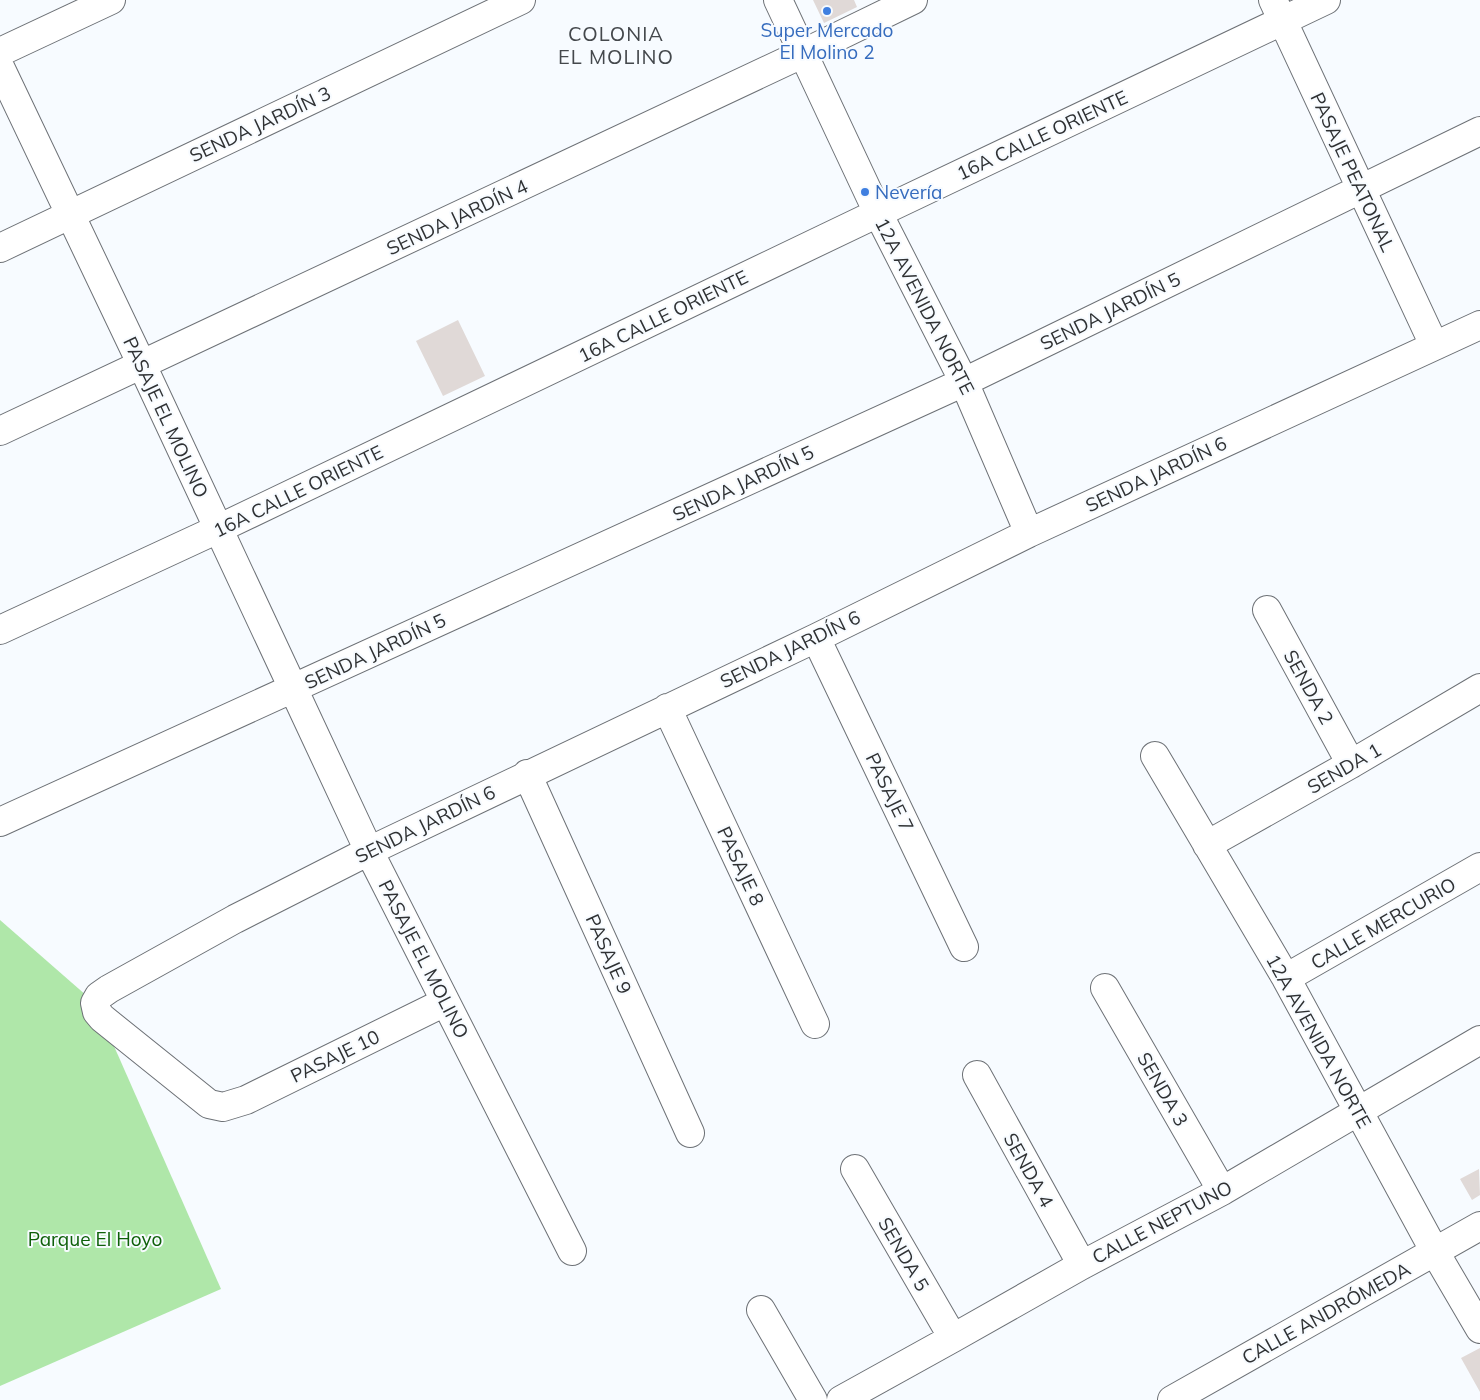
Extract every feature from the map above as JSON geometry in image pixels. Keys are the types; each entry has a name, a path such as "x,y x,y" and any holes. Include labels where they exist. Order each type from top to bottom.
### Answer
{"street":[{"path":"0,52 111,0"},
{"name":"SENDA JARDÍN 3","path":"0,248 521,0"},
{"name":"12A AVENIDA NORTE","path":"778,0 878,213 964,382 1029,533"},
{"name":"SENDA JARDÍN 4","path":"0,431 142,366 913,0"},
{"name":"16A CALLE ORIENTE","path":"0,630 218,529 878,213 1278,10 1326,0"},
{"name":"PASAJE PEATONAL","path":"1278,10 1434,345"},
{"name":"PASAJE EL MOLINO","path":"0,67 370,851 572,1251"},
{"name":"SENDA JARDÍN 5","path":"0,822 964,382 1480,131"},
{"name":"SENDA JARDÍN 6","path":"224,1107 210,1104 102,1018 97,1012 95,1003 100,996 235,919 527,774 816,638 1029,533 1480,325"},
{"name":"SENDA 2","path":"1267,610 1351,764"},
{"name":"PASAJE 7","path":"816,638 964,947"},
{"name":"SENDA 1","path":"1207,845 1351,764 1480,688"},
{"name":"PASAJE 8","path":"667,708 815,1024"},
{"name":"12A AVENIDA NORTE","path":"1155,756 1286,978 1435,1252 1480,1329"},
{"name":"PASAJE 9","path":"527,774 690,1133"},
{"name":"CALLE MERCURIO","path":"1286,978 1480,867"},
{"name":"SENDA 3","path":"1105,988 1222,1191"},
{"name":"PASAJE 10","path":"224,1107 246,1100 445,1002"},
{"name":"CALLE NEPTUNO","path":"841,1400 882,1390 954,1338 1082,1265 1222,1191 1480,1040"},
{"name":"SENDA 4","path":"976,1075 1082,1265"},
{"name":"SENDA 5","path":"855,1169 954,1338"},
{"name":"CALLE ANDRÓMEDA","path":"1172,1400 1480,1226"},
{"path":"761,1310 813,1400"}],"green space":[{"name":"Parque El Hoyo","path":"0,920 95,1003 221,1289 0,1386"}],"building":[{"path":"813,0 854,0 857,7 824,23"},
{"path":"458,320 485,376 443,396 416,341"},
{"path":"1479,1169 1480,1195 1472,1200 1460,1179"},
{"path":"1480,1348 1480,1392 1461,1358"}],"place":[{"name":"Super Mercado El Molino 2","path":"827,11"},
{"name":"Nevería","path":"865,192"}],"district":[{"name":"COLONIA EL MOLINO","path":"616,46"}]}
